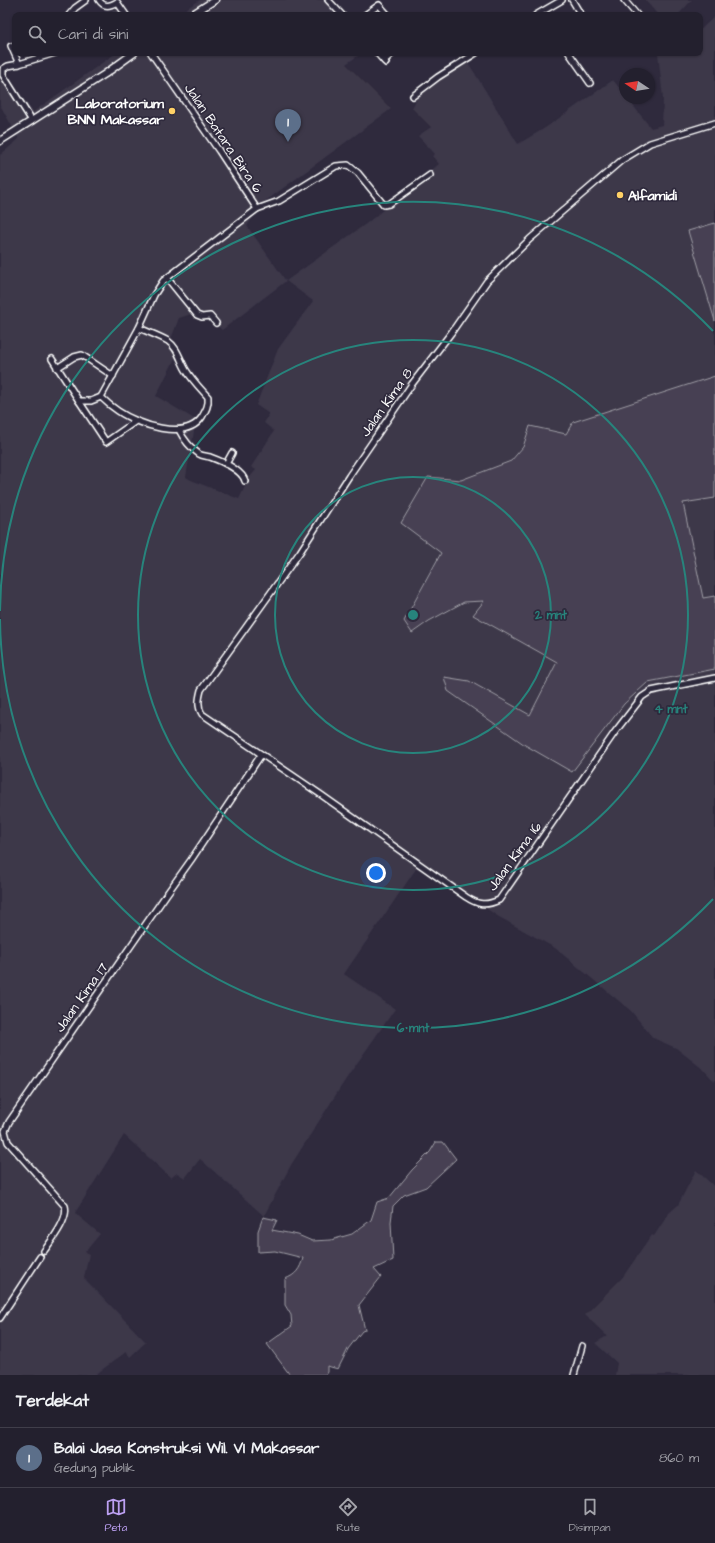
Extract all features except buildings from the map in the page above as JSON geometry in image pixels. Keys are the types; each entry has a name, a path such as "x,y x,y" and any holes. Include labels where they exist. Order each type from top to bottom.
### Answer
{"street":[{"path":"99,0 101,3 108,6 118,1 124,12"},
{"path":"196,12 215,0"},
{"path":"328,0 339,12"},
{"path":"542,12 562,0"},
{"path":"572,0 579,12"},
{"path":"624,0 634,12"},
{"path":"72,12 83,1"},
{"path":"368,12 377,2 385,12"},
{"path":"15,56 19,64"},
{"path":"32,121 3,73 4,68 45,56"},
{"path":"0,141 105,74 130,56"},
{"name":"Jalan Batara Bira 6","path":"101,397 139,328 154,295 163,281 257,209 153,56"},
{"path":"379,56 385,62 390,56"},
{"path":"413,96 438,77 471,56"},
{"path":"571,56 590,83"},
{"name":"Jalan Kima 8","path":"261,755 202,714 199,710 201,690 300,552 349,476 451,333 475,296 491,276 525,243 622,160 650,143 715,123"},
{"path":"257,209 278,201 336,166 348,165 358,173 384,205 389,204 430,175"},
{"path":"167,278 197,315 202,317 210,316 216,323"},
{"path":"79,402 91,401 101,397 118,411 136,421 166,429 179,430 196,424 201,418 208,404 208,397 191,378 185,369 182,359 168,341 139,328"},
{"path":"57,368 74,357 82,355 113,376"},
{"path":"52,359 106,442 136,421"},
{"path":"179,430 188,445 200,455 226,464 241,475 245,482"},
{"path":"226,464 232,453"},
{"name":"Jalan Kima 16","path":"261,755 320,794 466,897 475,902 490,904 499,900 615,732 642,697 651,690 715,678"},
{"name":"Jalan Kima 17","path":"44,1251 64,1220 66,1209 8,1142 5,1131 9,1122 191,860 261,755"},
{"path":"0,1318 40,1257"},
{"path":"574,1375 582,1346"}],"shaded area":[{"path":"200,0 324,0 335,12 181,12"},
{"path":"645,0 692,0 681,12 655,12"},
{"path":"121,4 127,12 110,12"},
{"path":"715,17 715,223 688,232 715,321 715,329 713,329 715,334 715,376 573,422 566,434 530,426 523,447 511,461 461,480 428,477 441,552 404,620 412,633 429,621 464,602 484,601 473,615 557,662 530,716 469,681 572,771 624,704 648,682 715,669 715,1082 704,1070 676,1048 653,1038 631,1011 555,948 499,917 424,867 416,869 344,974 395,1009 346,1079 291,1165 264,1216 200,1159 185,1178 177,1173 171,1178 124,1135 75,1213 100,1234 85,1252 89,1254 84,1278 146,1342 130,1357 126,1352 95,1375 0,1375 0,155 19,139 0,105 0,77 5,74 33,112 112,56 358,56 346,64 391,109 263,203 247,226 286,281 367,223 439,164 432,156 435,154 418,136 431,127 412,108 421,91 465,61 471,67 518,144 545,128 613,80 619,88 619,104 632,104 651,128 662,125 663,98 658,56 703,56 703,27","holes":["286,281 313,301 278,349 256,405 269,414 264,423 274,431 251,467 256,470 249,478 239,499 186,477 196,420 156,396 180,349 171,339 179,318 194,313 203,320 207,317 222,330"]},
{"path":"715,223 715,321 688,231"},
{"path":"715,376 715,498 683,503 703,598 715,596 715,669 648,682 624,704 572,772 525,745 448,691 444,677 469,681 530,715 557,662 473,615 484,601 464,602 429,621 412,633 404,621 441,553 401,523 428,477 461,480 511,461 523,447 530,426 566,434 573,422"},
{"path":"715,498 715,596 703,598 683,503"},
{"path":"436,1142 443,1142 456,1159 426,1187 404,1195 393,1206 391,1222 393,1260 374,1269 381,1277 359,1305 365,1330 362,1331 348,1349 338,1369 327,1366 327,1372 325,1375 290,1375 267,1344 292,1326 291,1315 285,1305 285,1279 292,1276 297,1271 303,1258 275,1251 258,1252 258,1231 263,1217 277,1220 272,1230 298,1235 312,1241 331,1240 352,1234 371,1220 377,1202 389,1198 412,1170 430,1152"},
{"path":"696,1170 715,1187 715,1375 615,1375 617,1363 595,1343 607,1336 585,1315 622,1278 652,1235 654,1236 669,1213 678,1205"}],"place":[{"name":"Laboratorium BNN Makassar","path":"172,111"},
{"name":"Balai Jasa Konstruksi Wil. VI Makassar","path":"288,142"},
{"name":"Alfamidi","path":"620,195"}]}
